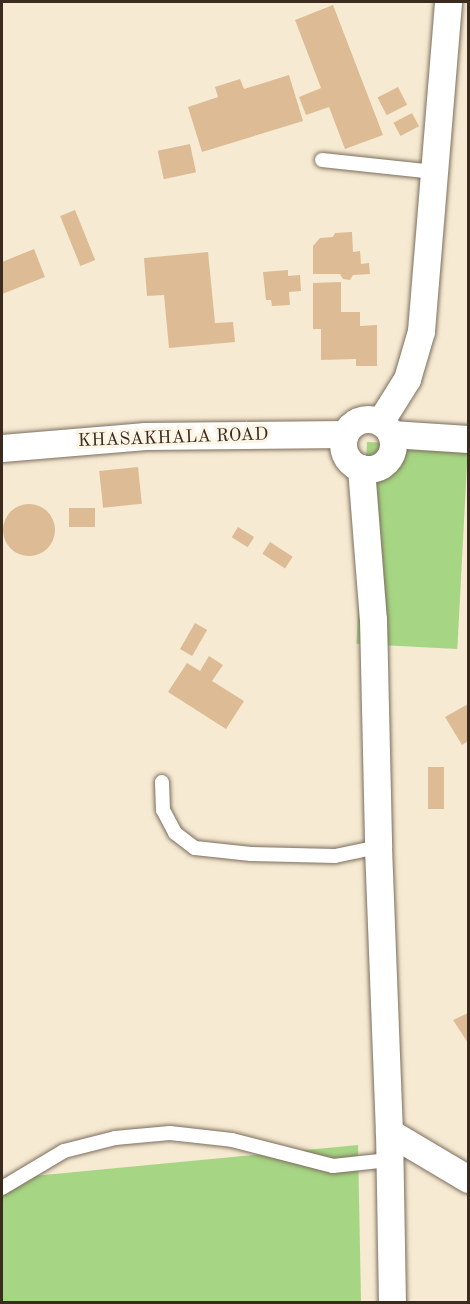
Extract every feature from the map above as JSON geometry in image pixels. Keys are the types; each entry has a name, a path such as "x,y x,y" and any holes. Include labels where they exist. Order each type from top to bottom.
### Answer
{"street":[{"path":"448,2 421,331 406,379 386,428 393,442 389,457 377,467 361,468 347,459 344,451 345,434 350,427 365,419 386,428 468,439"},
{"name":"KHASAKHALA ROAD","path":"2,447 145,436 345,434"},
{"path":"361,468 374,619 378,847 389,1132 392,1302"},
{"path":"389,1132 468,1179"}],"lane":[{"path":"322,160 434,172"},
{"path":"162,782 163,810 167,818 175,833 195,848 251,854 335,856 378,847"},
{"path":"2,1188 64,1151 115,1138 170,1133 232,1140 333,1166 389,1160"}],"green space":[{"path":"367,442 468,447 457,649 356,644"},
{"path":"358,1145 361,1302 2,1302 2,1179"}],"building":[{"path":"333,5 383,135 345,149 329,107 306,115 299,97 321,88 295,20"},
{"path":"289,75 303,121 202,152 188,107 218,97 215,87 240,79 244,89"},
{"path":"398,87 407,105 387,115 378,97"},
{"path":"412,113 419,126 401,136 393,123"},
{"path":"190,144 196,172 164,179 158,151"},
{"path":"75,210 95,260 80,266 60,216"},
{"path":"352,232 353,252 360,251 361,264 369,263 370,274 353,275 350,280 343,279 340,274 313,274 313,246 320,238 333,237 335,233"},
{"path":"34,249 45,277 2,294 2,262"},
{"path":"208,252 215,323 233,322 235,342 169,348 164,295 147,296 144,258"},
{"path":"288,270 288,276 300,275 301,291 289,292 290,305 272,306 271,300 266,300 263,272"},
{"path":"341,282 341,312 360,312 360,326 377,325 377,366 356,366 356,359 321,360 321,329 313,329 313,283"},
{"path":"138,467 142,504 103,508 99,471"},
{"path":"24,504 34,504 48,511 55,530 48,549 34,556 24,556 14,552 7,545 3,535 3,525 7,515 14,508"},
{"path":"69,508 95,508 95,527 69,527"},
{"path":"238,527 254,537 248,547 232,537"},
{"path":"270,542 293,557 285,568 262,554"},
{"path":"195,623 207,630 192,656 180,649"},
{"path":"209,656 223,665 212,681 244,701 226,729 168,692 187,663 200,671"},
{"path":"468,704 468,741 462,745 445,717"},
{"path":"428,767 444,767 444,809 428,809"},
{"path":"468,1013 468,1043 453,1020"}]}
